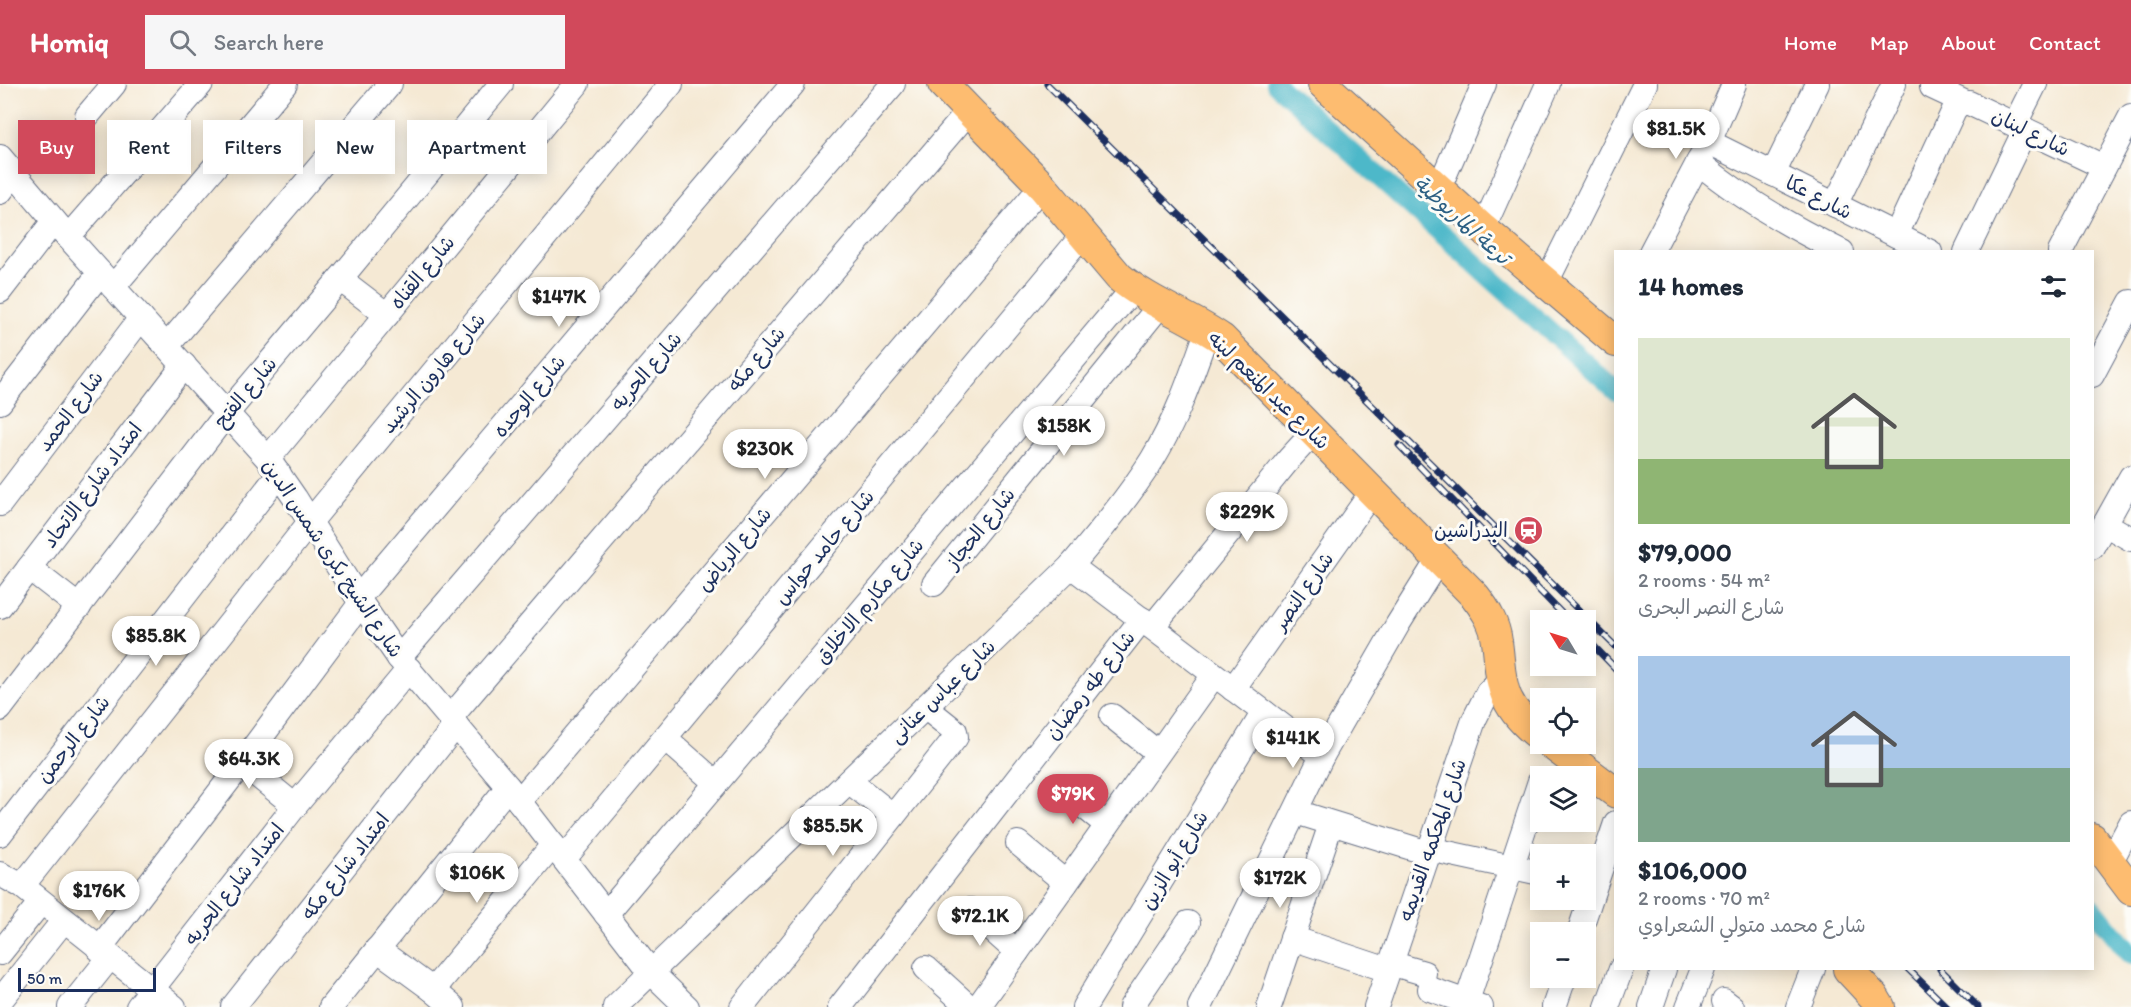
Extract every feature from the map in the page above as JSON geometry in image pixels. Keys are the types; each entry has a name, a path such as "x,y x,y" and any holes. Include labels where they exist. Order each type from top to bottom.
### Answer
{"main road":[{"name":"شارع عبد المنعم لبنه","path":"943,84 1042,186 1105,263 1133,289 1208,329 1234,351 1485,609 1497,640 1501,679 1506,697 1515,712 1530,726"},
{"path":"1323,84 1546,283 1613,333"},
{"name":"شارع عبد المنعم لبنه","path":"1564,754 1614,792"},
{"path":"2094,840 2131,890"},
{"path":"1849,970 1875,1004"}],"street":[{"path":"87,116 114,84"},
{"path":"0,291 201,84"},
{"path":"0,402 106,280 285,84"},
{"path":"167,346 390,84"},
{"name":"شارع الفتح","path":"0,709 227,413 501,84"},
{"name":"شارع القناه","path":"273,467 387,315 577,84"},
{"name":"شارع هارون الرشيد","path":"22,886 310,522 671,84"},
{"name":"شارع الوحده","path":"70,1007 105,953 360,601 792,84"},
{"name":"شارع الحريه","path":"404,663 893,84"},
{"path":"1438,188 1484,84"},
{"path":"1484,229 1548,84"},
{"path":"1546,283 1645,84"},
{"path":"1653,250 1704,152 1734,84"},
{"path":"1773,174 1816,84"},
{"path":"1835,205 1894,84"},
{"path":"1967,250 2020,127 2035,84"},
{"name":"شارع لبنان","path":"1932,87 2104,167"},
{"path":"1896,235 1954,110 1964,102"},
{"name":"شارع مكه","path":"453,721 969,111"},
{"path":"2061,250 2131,116"},
{"path":"1704,152 1735,191 1833,250"},
{"name":"شارع عكا","path":"1704,152 1773,174 1926,250"},
{"name":"شارع الشيخ بكرى شمس الدين","path":"5,174 61,229 273,467 360,601 404,663 513,794 651,972 687,1007"},
{"name":"شارع الرياض","path":"331,1007 377,949 1042,186"},
{"name":"شارع حامد حواس","path":"433,990 665,738 1083,235"},
{"path":"340,279 387,315"},
{"name":"شارع مكارم الاخلاق","path":"606,914 1133,289"},
{"path":"2094,371 2131,302"},
{"name":"شارع الحجاز","path":"934,584 1161,304"},
{"name":"شارع الحمد","path":"0,504 141,318"},
{"name":"شارع عباس عنانى","path":"615,1007 1071,566 1114,516 1152,459 1183,398 1208,329"},
{"name":"امتداد شارع الاتحاد","path":"0,606 183,365"},
{"name":"شارع طه رمضان","path":"840,1007 1147,623 1314,433"},
{"name":"شارع الرحمن","path":"0,834 273,467"},
{"path":"2094,543 2131,477"},
{"name":"شارع النصر","path":"1233,689 1372,492"},
{"path":"2105,524 2131,539"},
{"path":"1200,1007 1322,756 1392,633 1438,560"},
{"path":"1071,566 1322,756"},
{"path":"29,568 79,607"},
{"name":"امتداد شارع الحريه","path":"145,998 404,663"},
{"path":"978,1007 1214,675"},
{"name":"شارع المحكمه القديمه","path":"1376,1007 1474,720 1488,692 1501,679"},
{"path":"742,1007 957,735 925,707"},
{"name":"شارع أبو الزين","path":"1084,1007 1264,712"},
{"path":"1112,716 1158,753"},
{"name":"امتداد شارع مكه","path":"233,1007 453,721"},
{"path":"665,738 716,783"},
{"path":"242,763 295,806"},
{"path":"849,782 893,816"},
{"path":"1066,792 1107,825"},
{"path":"1296,812 1429,851 1530,871"},
{"path":"1292,938 1389,967 1427,981 1471,1005 1530,814"},
{"path":"2111,861 2131,823"},
{"path":"1269,1007 1331,824"},
{"path":"1583,922 1614,829"},
{"path":"1018,843 1066,883"},
{"path":"0,874 22,886 105,953 145,998 174,1007"},
{"path":"0,953 41,902"},
{"path":"970,910 1017,952"},
{"path":"0,1001 64,920"},
{"path":"1131,1007 1188,923"},
{"path":"377,949 453,1007"},
{"path":"926,968 969,1007"},
{"path":"1607,1007 1621,970"},
{"path":"1651,1007 1664,970"},
{"path":"1688,1007 1702,970"},
{"path":"1798,1007 1813,970"},
{"path":"1554,1007 1560,988"}],"waterway":[{"name":"ترعة الماريوطية","path":"1276,84 1614,389"},
{"name":"ترعة الماريوطية","path":"2094,909 2131,955"}],"railway":[{"path":"1047,84 1614,645"},
{"path":"1399,445 1558,610"},
{"path":"1596,648 1614,667"},
{"path":"1909,970 1947,1007"},
{"path":"1941,970 1978,1007"}],"place":[{"name":"البدراشين","path":"1529,530"}]}
